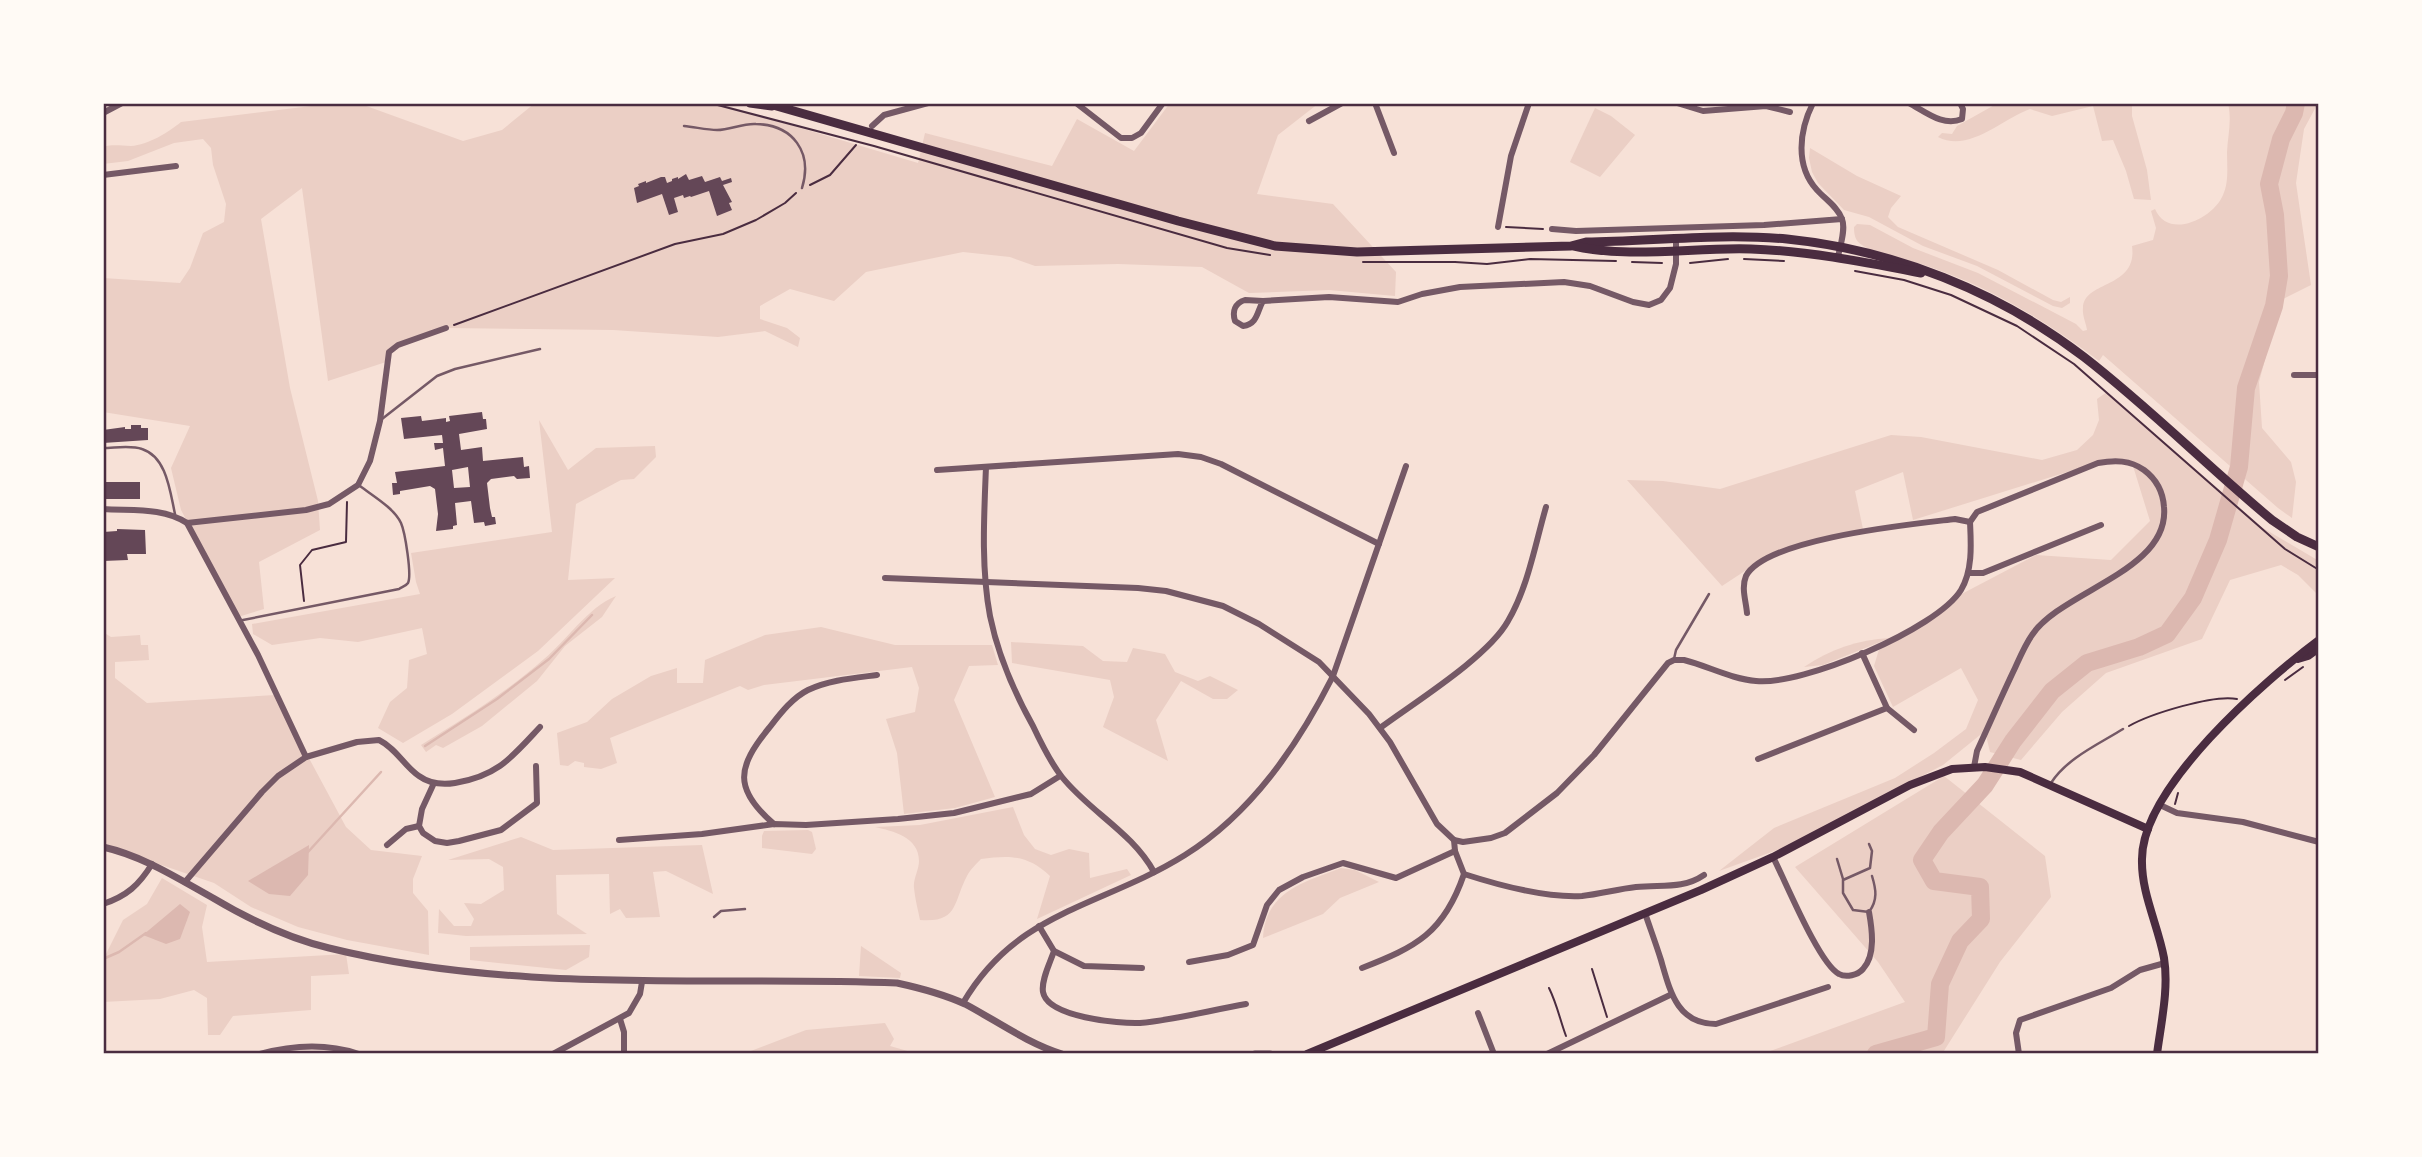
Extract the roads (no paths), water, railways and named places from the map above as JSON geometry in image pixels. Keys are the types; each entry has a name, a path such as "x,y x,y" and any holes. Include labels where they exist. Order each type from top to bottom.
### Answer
{"main road":[{"path":"750,103 777,107"},
{"path":"766,103 1178,222 1275,246 1357,252 1571,246 1586,243 1749,248 1838,257 1933,275"},
{"path":"1676,245 1763,238 1839,246 1895,259 1993,300 2072,348 2272,520 2297,537 2319,547"},
{"path":"2157,1054 2164,1002 2165,963 2142,870 2142,848 2148,829 2160,805 2198,752 2244,703 2319,640"},
{"path":"2298,659 2319,648"},
{"path":"1307,1054 1773,857 1940,772 1974,767 1997,768 2032,777 2148,829"}],"street":[{"path":"103,113 122,103"},
{"path":"872,126 884,115 928,103"},
{"path":"1076,103 1121,138 1132,138 1141,133 1163,103"},
{"path":"1309,121 1342,103"},
{"path":"1375,103 1394,153"},
{"path":"1498,227 1511,156 1529,103"},
{"path":"1677,103 1703,111 1766,106 1790,112"},
{"path":"1813,103 1804,128 1803,169 1842,219 1838,257"},
{"path":"1909,103 1945,122 1962,118 1963,109 1960,103"},
{"path":"103,175 176,166"},
{"path":"1552,229 1576,231 1764,225 1842,219"},
{"path":"1263,300 1252,323 1243,326 1235,321 1233,311 1240,302 1263,300 1328,297 1398,302 1422,294 1460,287 1564,282 1590,286 1649,305 1661,300 1670,288 1676,264 1676,245"},
{"path":"187,523 306,510 329,504 344,496 358,485 370,461 380,421 389,352 398,345 446,328"},
{"path":"2294,375 2319,374"},
{"path":"937,470 1178,454 1201,457 1257,480 1379,544"},
{"path":"885,578 1138,588 1182,595 1223,606 1259,624 1319,662 1380,728 1406,766 1437,824 1454,840 1474,841 1505,833 1557,793 1594,755 1661,670 1674,660 1696,663 1715,671 1756,681 1797,676 1880,646 1940,611 1961,590 1968,573 1970,522 1977,512 2086,467 2114,460 2130,463 2144,470 2155,481 2164,501 2165,512 2159,534 2150,547 2121,571 2051,615 2031,636 1977,751 1974,767"},
{"path":"963,1003 991,963 1040,926 1083,903 1133,884 1154,872 1200,845 1246,807 1292,746 1333,676 1406,466"},
{"path":"986,467 986,584 990,617 1006,669 1023,708 1060,776 1081,798 1135,844 1154,872"},
{"path":"1380,728 1472,660 1492,642 1508,621 1529,568 1546,508"},
{"path":"103,509 161,512 175,515 187,523 258,655 306,757"},
{"path":"1747,613 1743,588 1746,577 1754,565 1769,557 1860,531 1955,519 1970,522"},
{"path":"1968,573 1983,573 2101,525"},
{"path":"1861,653 1887,708 1914,730"},
{"path":"774,824 755,807 744,781 749,753 777,717 804,692 831,682 877,675"},
{"path":"1758,759 1856,723 1887,708"},
{"path":"185,882 262,792 278,776 306,757 357,742 379,740 399,754 416,774 433,783 449,784 484,777 505,763 540,727"},
{"path":"433,783 422,809 419,826 428,838 447,843 501,830 537,803 536,766"},
{"path":"620,840 702,834 774,824 898,819 963,811 1031,794 1060,776"},
{"path":"2160,805 2171,811 2243,822 2319,842"},
{"path":"387,845 405,829 419,826"},
{"path":"1363,968 1400,953 1430,934 1450,906 1464,874 1455,852 1454,840"},
{"path":"103,846 152,863 270,928 330,948 433,967 560,980 897,983 921,988 963,1003 1029,1041 1062,1054"},
{"path":"1189,962 1228,955 1253,945 1267,905 1279,890 1303,877 1343,863 1395,878 1455,852"},
{"path":"1773,857 1813,938 1830,967 1839,975 1859,973 1870,958 1872,927 1869,912"},
{"path":"103,904 116,900 134,888 152,863"},
{"path":"1464,874 1518,888 1582,896 1636,887 1681,886 1704,875"},
{"path":"1645,912 1670,995 1685,1013 1699,1021 1716,1024 1828,987"},
{"path":"1040,926 1054,951 1084,966 1142,968"},
{"path":"1054,951 1043,993 1047,1002 1063,1012 1104,1020 1140,1023 1246,1004"},
{"path":"2019,1054 2016,1033 2020,1020 2111,988 2140,970 2165,963"},
{"path":"553,1054 620,1019 636,1003 642,982"},
{"path":"1547,1054 1670,995"},
{"path":"1478,1013 1494,1054"},
{"path":"620,1019 624,1032 624,1054"},
{"path":"260,1054 303,1046 328,1047 359,1054"},
{"path":"1255,1054 1270,1054"}],"lane":[{"path":"684,126 718,130 757,124 786,131 794,138 802,153 805,170 802,188"},
{"path":"380,421 437,376 455,369 540,349"},
{"path":"103,448 140,448 151,453 162,467 175,515"},
{"path":"239,621 399,589 409,582 409,566 401,523 393,512 358,485"},
{"path":"1674,660 1676,650 1709,594"},
{"path":"2050,785 2055,776 2077,757 2123,729"},
{"path":"1843,880 1870,868 1872,851 1869,844"},
{"path":"1837,859 1843,880 1843,892 1853,910 1869,912 1876,898 1872,876"},
{"path":"713,917 721,911 745,909"}],"waterway":[{"path":"1876,1054 1936,1037 1940,984 1960,941 1981,919 1980,887 1934,881 1922,860 1941,832 1985,785 2013,741 2052,691 2087,663 2139,647 2167,634 2193,598 2218,540 2239,467 2246,388 2274,306 2279,276 2275,215 2269,184 2281,139 2296,103"},
{"path":"425,746 497,699 549,659 592,615"},
{"path":"308,852 381,772"},
{"path":"103,959 119,952 146,933"}]}
